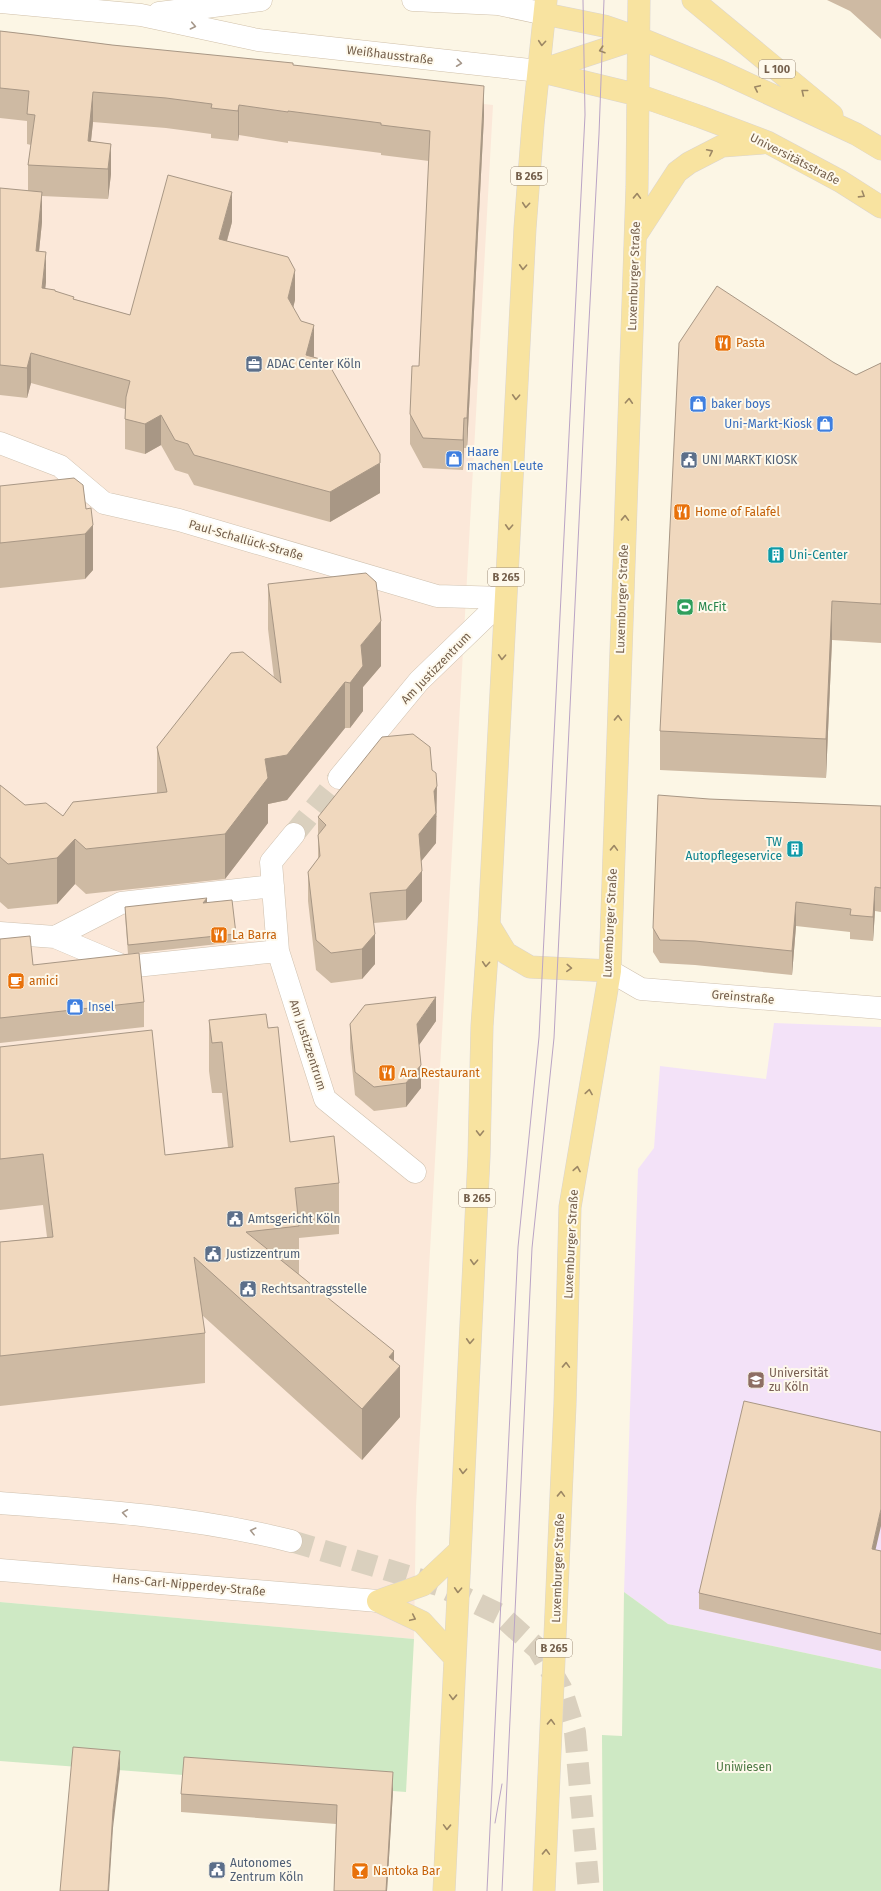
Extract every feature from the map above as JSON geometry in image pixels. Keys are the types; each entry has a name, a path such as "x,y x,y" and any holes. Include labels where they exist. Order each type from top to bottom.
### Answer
{"main road":[{"name":"Luxemburger Straße","path":"544,1891 564,1412 570,1207 610,970 636,235 639,0"},
{"name":"L 100","path":"693,0 856,134"},
{"name":"L 100","path":"545,7 638,38 720,71 856,134 881,149"},
{"name":"B 265","path":"444,1891 479,1156 482,1026 489,925 525,228 533,124 545,7"},
{"path":"539,71 638,38"},
{"name":"Weißhausstraße","path":"539,71 638,95"},
{"name":"Universitätsstraße","path":"638,95 702,117 767,142 840,182 881,207"},
{"path":"636,235 677,172 690,163 722,146 767,142"},
{"path":"489,925 506,953 530,967 610,970"},
{"path":"378,1601 423,1585 459,1551"},
{"path":"378,1601 422,1622 455,1658"}],"street":[{"name":"Weißhausstraße","path":"141,15 261,0"},
{"path":"413,0 545,7"},
{"name":"Weißhausstraße","path":"0,2 141,15 258,40 539,71"},
{"name":"Paul-Schallück-Straße","path":"0,443 60,466 104,503 179,520 437,596 505,598"},
{"name":"Am Justizzentrum","path":"340,778 419,681 505,598"},
{"name":"Am Justizzentrum","path":"294,834 271,862 278,951 325,1099 415,1172"},
{"path":"55,937 121,903 273,886"},
{"path":"0,932 55,937 126,967 278,951"},
{"name":"Greinstraße","path":"610,970 641,989 881,1008"},
{"path":"0,1503 94,1509 247,1530 291,1541"},
{"name":"Hans-Carl-Nipperdey-Straße","path":"0,1570 378,1601"}],"shaded area":[{"path":"0,50 493,105 416,1506 414,1639 0,1602"},
{"name":"Universität zu Köln","path":"774,1023 881,1027 881,1669 668,1624 624,1592 638,1169 654,1148 660,1066 766,1079"}],"green space":[{"name":"Uniwiesen","path":"624,1592 668,1624 881,1669 881,1891 603,1891 602,1735 622,1736"},
{"path":"0,1602 414,1639 406,1792 0,1761"}],"building":[{"path":"0,31 112,45 293,63 293,65 484,86 467,418 464,418 463,440 423,438 410,414 412,366 419,366 430,131 381,125 381,123 239,105 238,111 211,108 212,104 166,98 93,92 88,141 111,144 108,169 28,165 35,115 27,114 29,91 0,88"},
{"path":"168,175 232,192 219,239 288,257 295,270 288,298 301,321 314,325 306,355 327,361 380,454 380,463 330,492 194,455 188,444 175,440 161,415 145,424 125,419 126,397 130,381 31,353 27,368 0,365 0,188 42,192 36,251 46,252 42,288 55,290 74,297 73,299 130,315"},
{"name":"Uni-Center","path":"717,286 833,362 856,375 881,363 881,604 832,601 826,739 660,731 679,343"},
{"path":"74,478 83,485 86,509 91,508 93,525 85,534 0,543 0,486"},
{"path":"366,573 376,582 381,621 361,645 363,666 350,683 345,682 287,755 265,759 268,778 225,834 86,849 75,839 57,858 8,864 0,857 0,785 25,805 46,803 63,816 73,802 167,792 157,747 231,653 243,652 281,683 268,584"},
{"path":"413,734 430,747 432,770 436,773 437,786 434,791 436,813 419,834 422,871 406,890 370,893 375,934 362,949 331,953 316,940 308,872 320,856 318,835 326,825 318,817 382,737"},
{"path":"658,795 709,799 881,806 881,888 875,887 873,917 850,915 851,909 796,902 792,951 695,941 660,940 653,928"},
{"path":"207,898 203,903 232,900 236,934 128,945 125,907"},
{"path":"30,936 33,965 139,953 144,1002 0,1018 0,939"},
{"path":"436,997 417,1024 421,1065 406,1083 374,1087 355,1072 350,1024 365,1005"},
{"path":"266,1014 268,1028 278,1027 290,1142 334,1136 339,1183 295,1188 299,1226 246,1232 394,1351 389,1357 400,1366 362,1409 194,1257 205,1333 0,1356 0,1242 53,1237 43,1154 0,1159 0,1047 152,1030 165,1155 233,1147 222,1042 212,1043 209,1020"},
{"path":"744,1401 881,1432 881,1509 872,1549 881,1551 881,1634 699,1593"},
{"path":"73,1747 120,1751 113,1810 108,1891 60,1891"},
{"path":"184,1757 393,1772 386,1891 334,1891 337,1805 181,1794"}],"tunnel":[{"path":"294,834 339,778"},
{"path":"291,1541 438,1585 499,1614 538,1649 561,1688 575,1732 589,1891"}],"tram line":[{"path":"487,1891 518,1247 539,1037 585,115 583,0"},
{"path":"502,1891 532,1248 554,1038 599,134 604,0"},
{"path":"495,1823 502,1784"}],"place":[{"name":"Pasta","path":"723,343"},
{"name":"ADAC Center Köln","path":"254,364"},
{"name":"baker boys","path":"698,404"},
{"name":"Uni-Markt-Kiosk","path":"825,424"},
{"name":"Haare machen Leute","path":"454,459"},
{"name":"UNI MARKT KIOSK","path":"689,460"},
{"name":"Home of Falafel","path":"682,512"},
{"name":"Uni-Center","path":"776,555"},
{"name":"McFit","path":"685,607"},
{"name":"TW Autopflegeservice","path":"795,849"},
{"name":"La Barra","path":"219,935"},
{"name":"amici","path":"16,981"},
{"name":"Insel","path":"75,1007"},
{"name":"Ara Restaurant","path":"387,1073"},
{"name":"Amtsgericht Köln","path":"235,1219"},
{"name":"Justizzentrum","path":"213,1254"},
{"name":"Rechtsantragsstelle","path":"248,1289"},
{"name":"Universität zu Köln","path":"756,1380"},
{"name":"Autonomes Zentrum Köln","path":"217,1870"},
{"name":"Nantoka Bar","path":"360,1871"}]}
